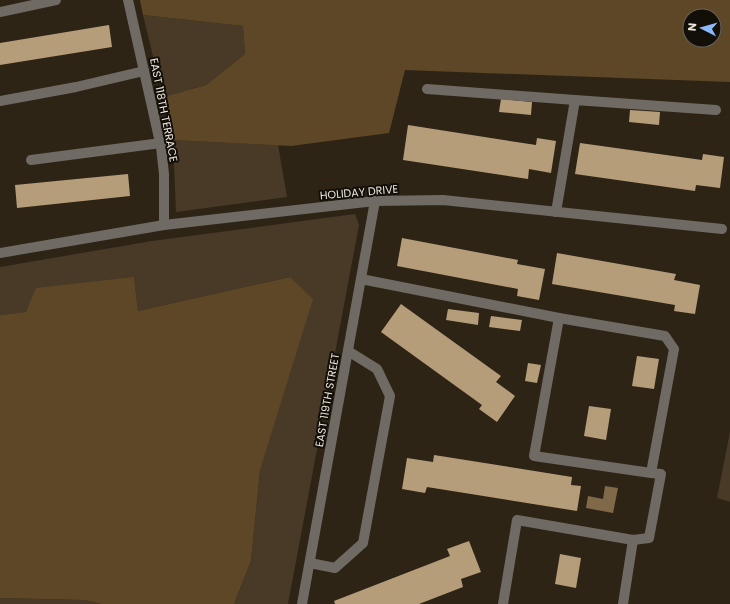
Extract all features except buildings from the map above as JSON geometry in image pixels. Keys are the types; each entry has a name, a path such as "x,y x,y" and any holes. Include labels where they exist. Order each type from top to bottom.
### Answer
{"street":[{"path":"0,12 56,0"},
{"name":"EAST 118TH TERRACE","path":"128,0 160,144 164,174 164,225"},
{"path":"0,101 76,87 144,71"},
{"path":"427,89 716,110"},
{"path":"556,212 575,100"},
{"path":"31,160 160,144"},
{"name":"HOLIDAY DRIVE","path":"0,254 164,225 375,201 443,200 722,228"},
{"name":"EAST 119TH STREET","path":"302,604 375,201"},
{"path":"361,280 558,318 665,336 674,349 651,473"},
{"path":"503,604 517,520 633,540 649,538 661,474 534,456 558,318"},
{"path":"310,563 335,568 363,543 390,396 376,369 348,351"},
{"path":"622,604 633,540"}],"shaded area":[{"path":"140,0 730,0 730,82 405,70 389,133 291,146 173,140 163,97 206,85 245,54 243,26 143,15"},
{"path":"143,15 243,26 245,54 206,85 163,97"},
{"path":"173,140 278,145 287,197 176,212"},
{"path":"355,214 359,225 288,604 234,604 251,561 260,470 289,277 138,311 134,278 27,312 0,315 0,267 152,241"},
{"path":"134,277 138,311 290,277 313,299 260,470 251,561 234,604 101,604 85,600 0,598 0,315 26,312 36,288"},
{"path":"730,432 730,502 717,498"},
{"path":"605,486 618,488 613,513 586,508 588,496 603,499"},
{"path":"0,598 85,600 101,604 0,604"}]}
